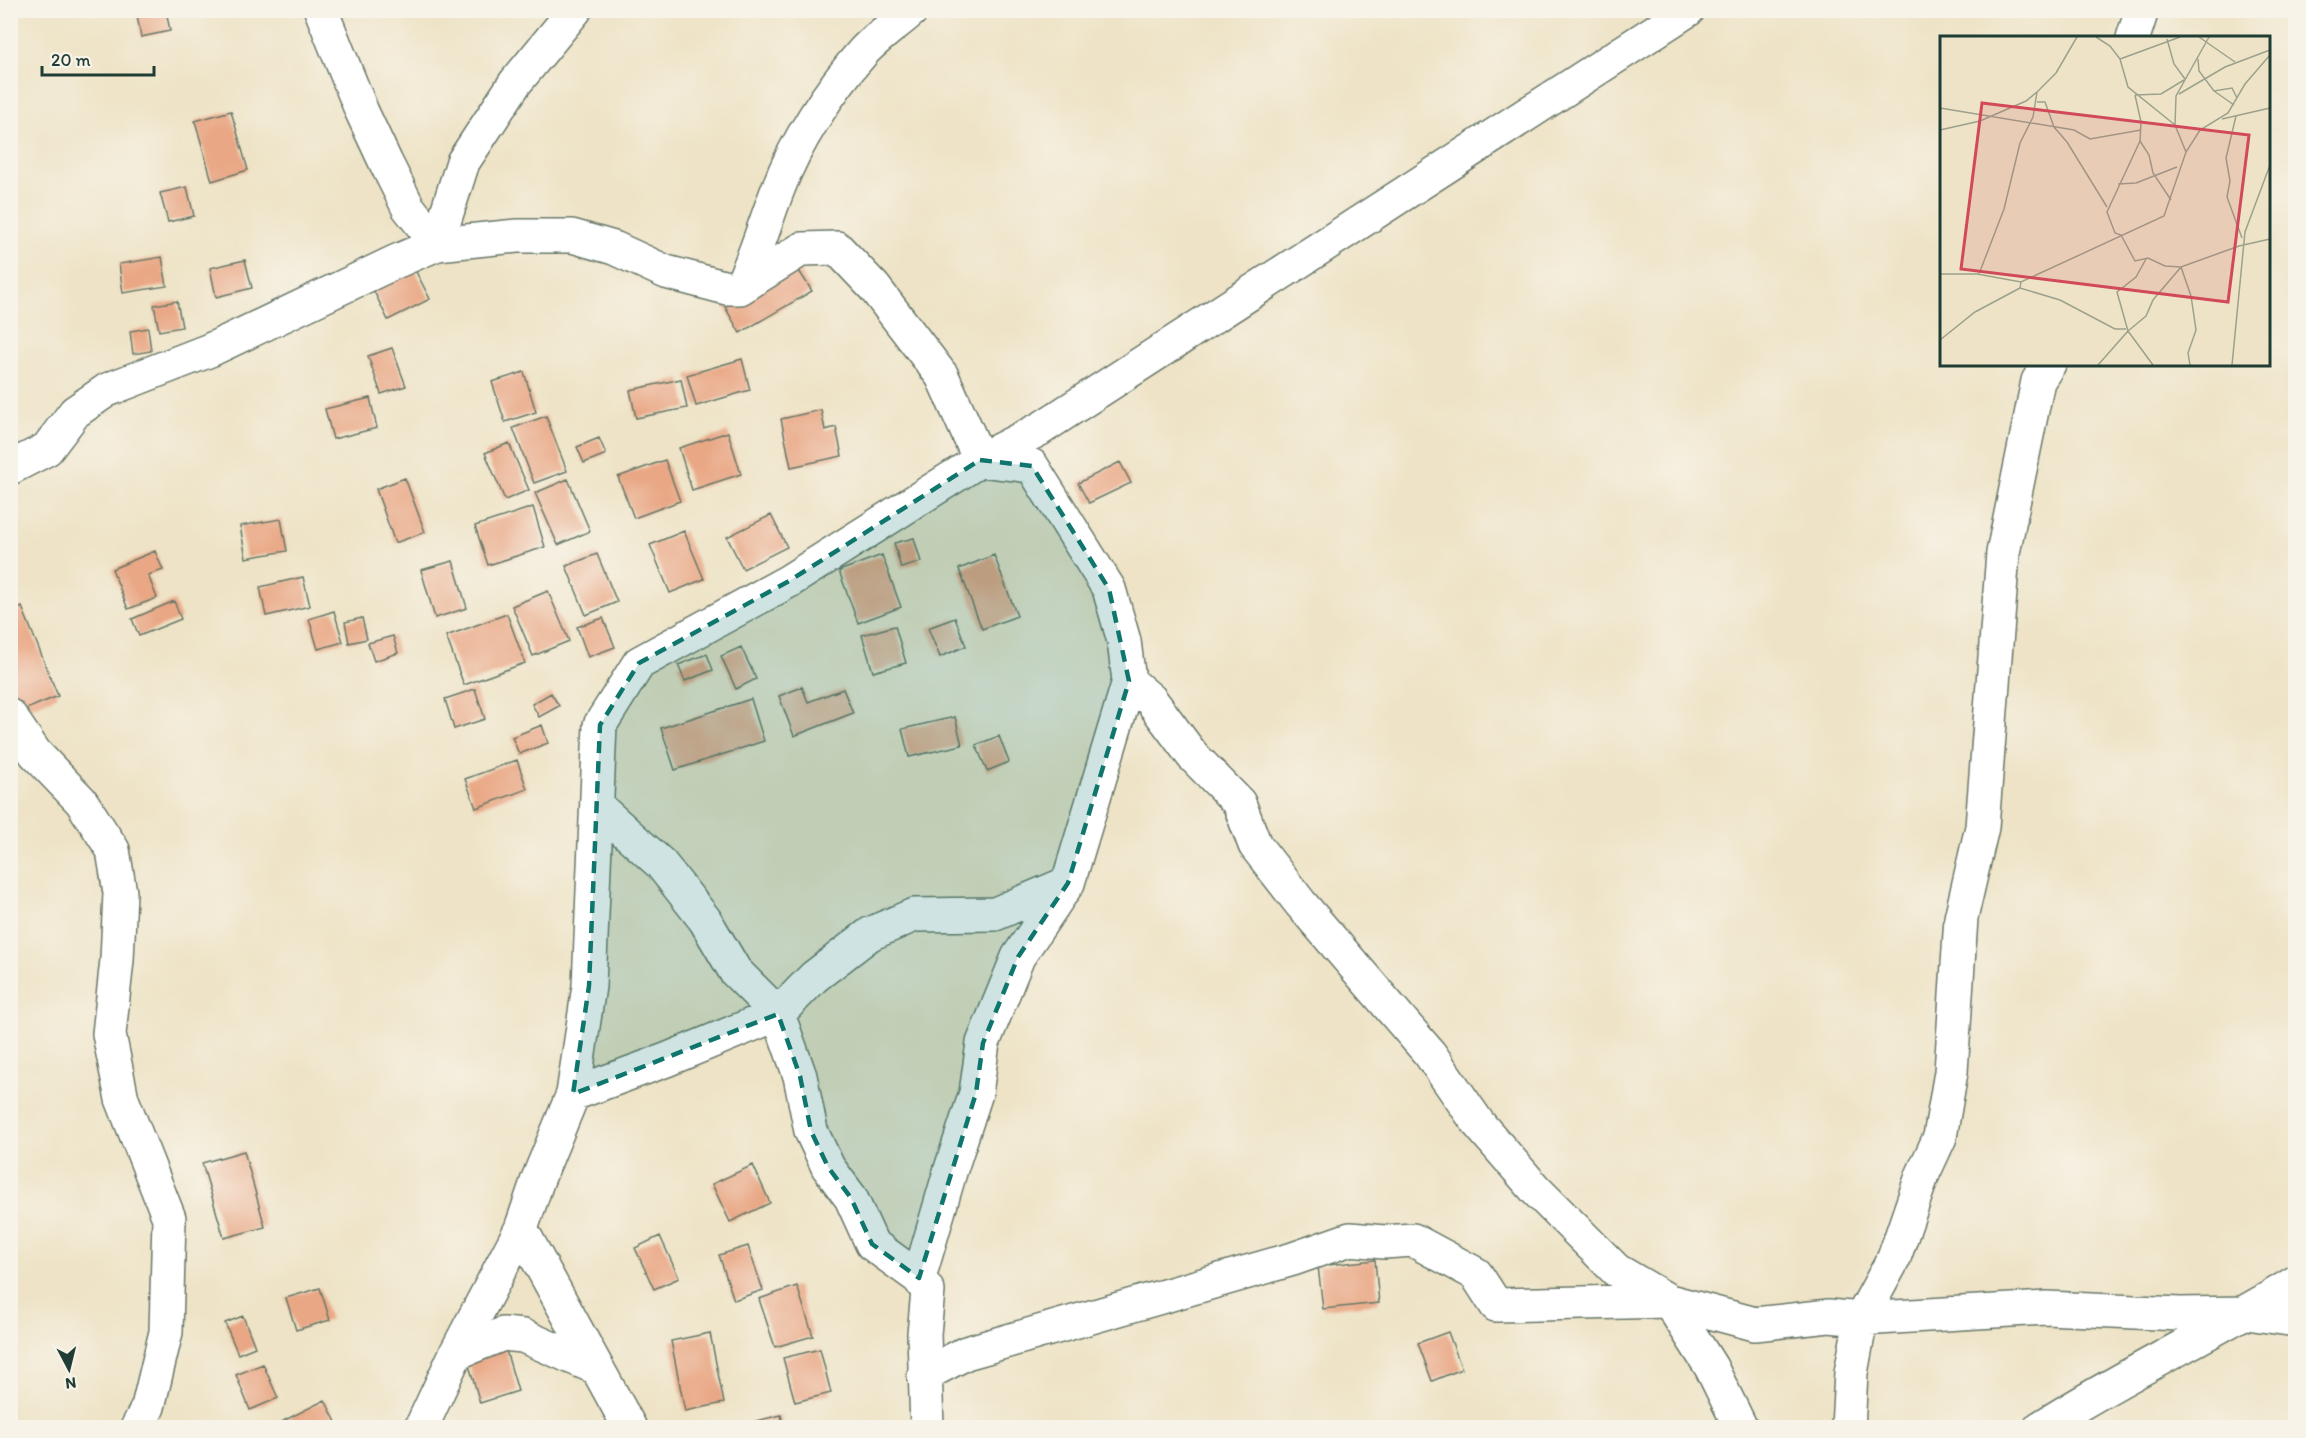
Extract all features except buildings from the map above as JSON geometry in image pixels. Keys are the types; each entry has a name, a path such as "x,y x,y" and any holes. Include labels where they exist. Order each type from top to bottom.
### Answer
{"street":[{"path":"321,10 362,112 386,164 408,207 437,244"},
{"path":"437,244 463,162 515,83 575,10"},
{"path":"740,288 751,266 778,187 796,149 816,115 863,52 912,10"},
{"path":"421,1428 456,1353 521,1229 538,1179 573,1094 589,986 600,725 639,663 789,580 980,460 1040,429 1688,10"},
{"path":"2134,36 2142,10"},
{"path":"10,468 46,448 75,412 107,390 210,350 437,244 517,236 572,236 614,248 666,272 727,288 740,288 802,249 837,248 874,287 942,376 980,460"},
{"path":"1848,1428 1851,1373 1860,1319 1894,1258 1922,1176 1940,1137 1951,1072 1961,918 1982,827 2003,553 2038,381 2048,366"},
{"path":"919,1278 976,1094 983,1043 1018,957 1068,883 1129,681 1124,641 1109,589 1032,466 980,460"},
{"path":"1129,681 1151,700 1192,755 1239,803 1255,845 1301,904 1430,1054 1478,1123 1536,1190 1616,1270 1669,1301 1755,1324 1829,1316 1860,1319 2046,1308 2180,1314 2247,1313 2295,1320"},
{"path":"10,716 35,753 81,801 112,850 120,893 117,960 109,1034 122,1099 169,1218 166,1332 148,1407 138,1428"},
{"path":"598,807 661,864 705,920 735,971 778,1014 800,1076 811,1131 828,1167 851,1198 872,1244 919,1278 928,1290 924,1334 927,1428"},
{"path":"573,1094 666,1060 778,1014 814,977 870,934 914,915 995,914 1068,883"},
{"path":"521,1229 630,1428"},
{"path":"924,1375 966,1353 1293,1259 1350,1239 1384,1242 1413,1240 1476,1274 1496,1305 1669,1301"},
{"path":"2040,1428 2081,1401 2247,1313 2295,1282"},
{"path":"1669,1301 1711,1366 1741,1428"},
{"path":"456,1353 503,1334 523,1336 597,1368"}],"highlighted area":[{"path":"980,460 1032,466 1109,589 1129,681 1068,883 1018,957 983,1043 976,1093 919,1278 872,1244 851,1198 828,1167 811,1131 800,1076 778,1014 573,1094 589,986 600,725 639,663 789,581"}]}
